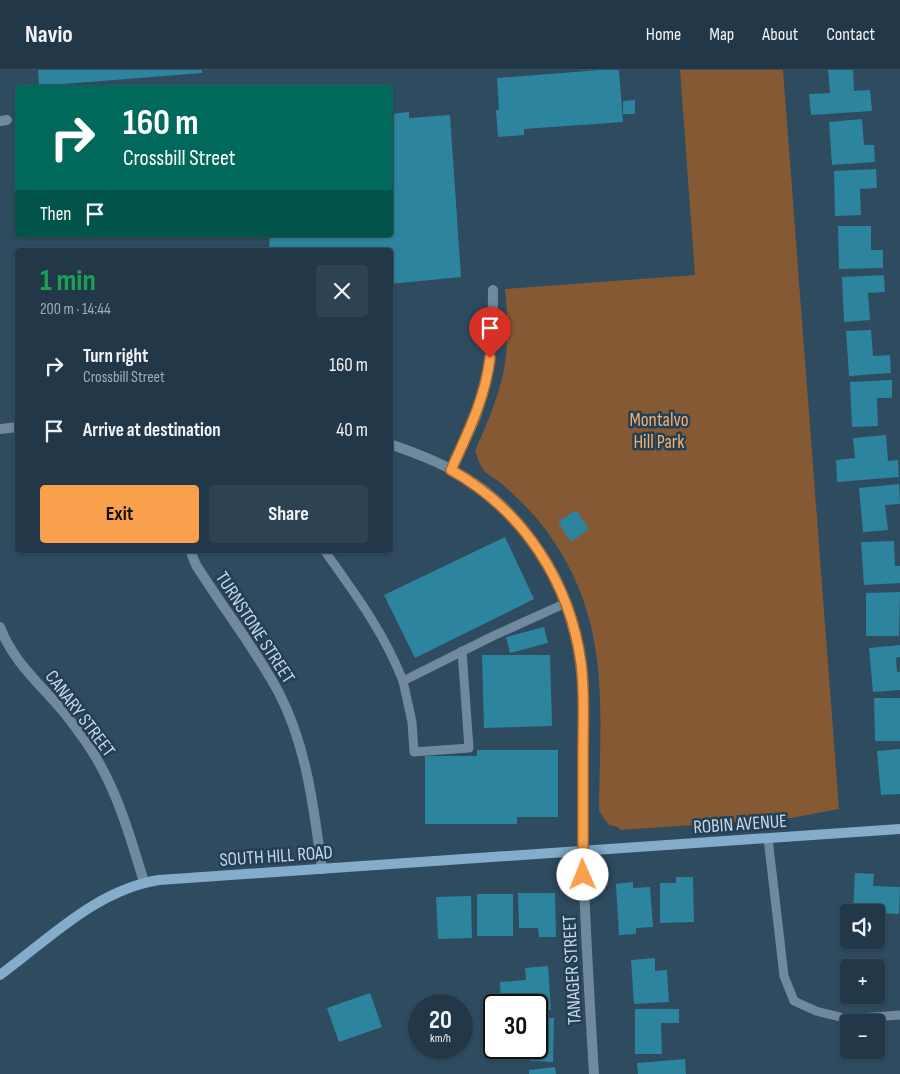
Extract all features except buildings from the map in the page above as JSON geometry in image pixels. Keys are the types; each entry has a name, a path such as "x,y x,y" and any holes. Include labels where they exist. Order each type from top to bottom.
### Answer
{"street":[{"path":"451,470 477,414 488,376 493,339 493,290"},
{"path":"0,429 15,427"},
{"name":"TANAGER STREET","path":"393,445 451,470 490,496 516,521 546,560 566,603 576,639 582,681 583,851 594,1074"},
{"name":"TURNSTONE STREET","path":"191,553 196,565 260,658 280,694 296,734 307,771 322,869"},
{"name":"CANARY STREET","path":"0,627 3,642 63,710 100,766 123,811 144,882"},
{"name":"ROBIN AVENUE","path":"583,851 900,829"},
{"name":"SOUTH HILL ROAD","path":"0,976 80,913 144,882 583,851"}],"lane":[{"path":"326,553 374,620 395,659 404,681 409,703 414,752 469,748 462,651"},
{"path":"404,681 462,651 566,603"},
{"path":"768,838 784,976 794,1001 816,1011 848,1019 900,1015"}],"green space":[{"name":"Montalvo Hill Park","path":"680,70 783,70 839,809 791,818 620,830 618,827 609,825 599,811 600,699 598,664 592,630 582,596 567,563 545,529 514,495 484,470 475,451 494,404 503,374 507,332 505,289 695,275"}],"route":[{"path":"490,358 488,376 477,414 451,470 490,496 516,521 546,560 566,603 581,663 583,701 583,875"}]}
